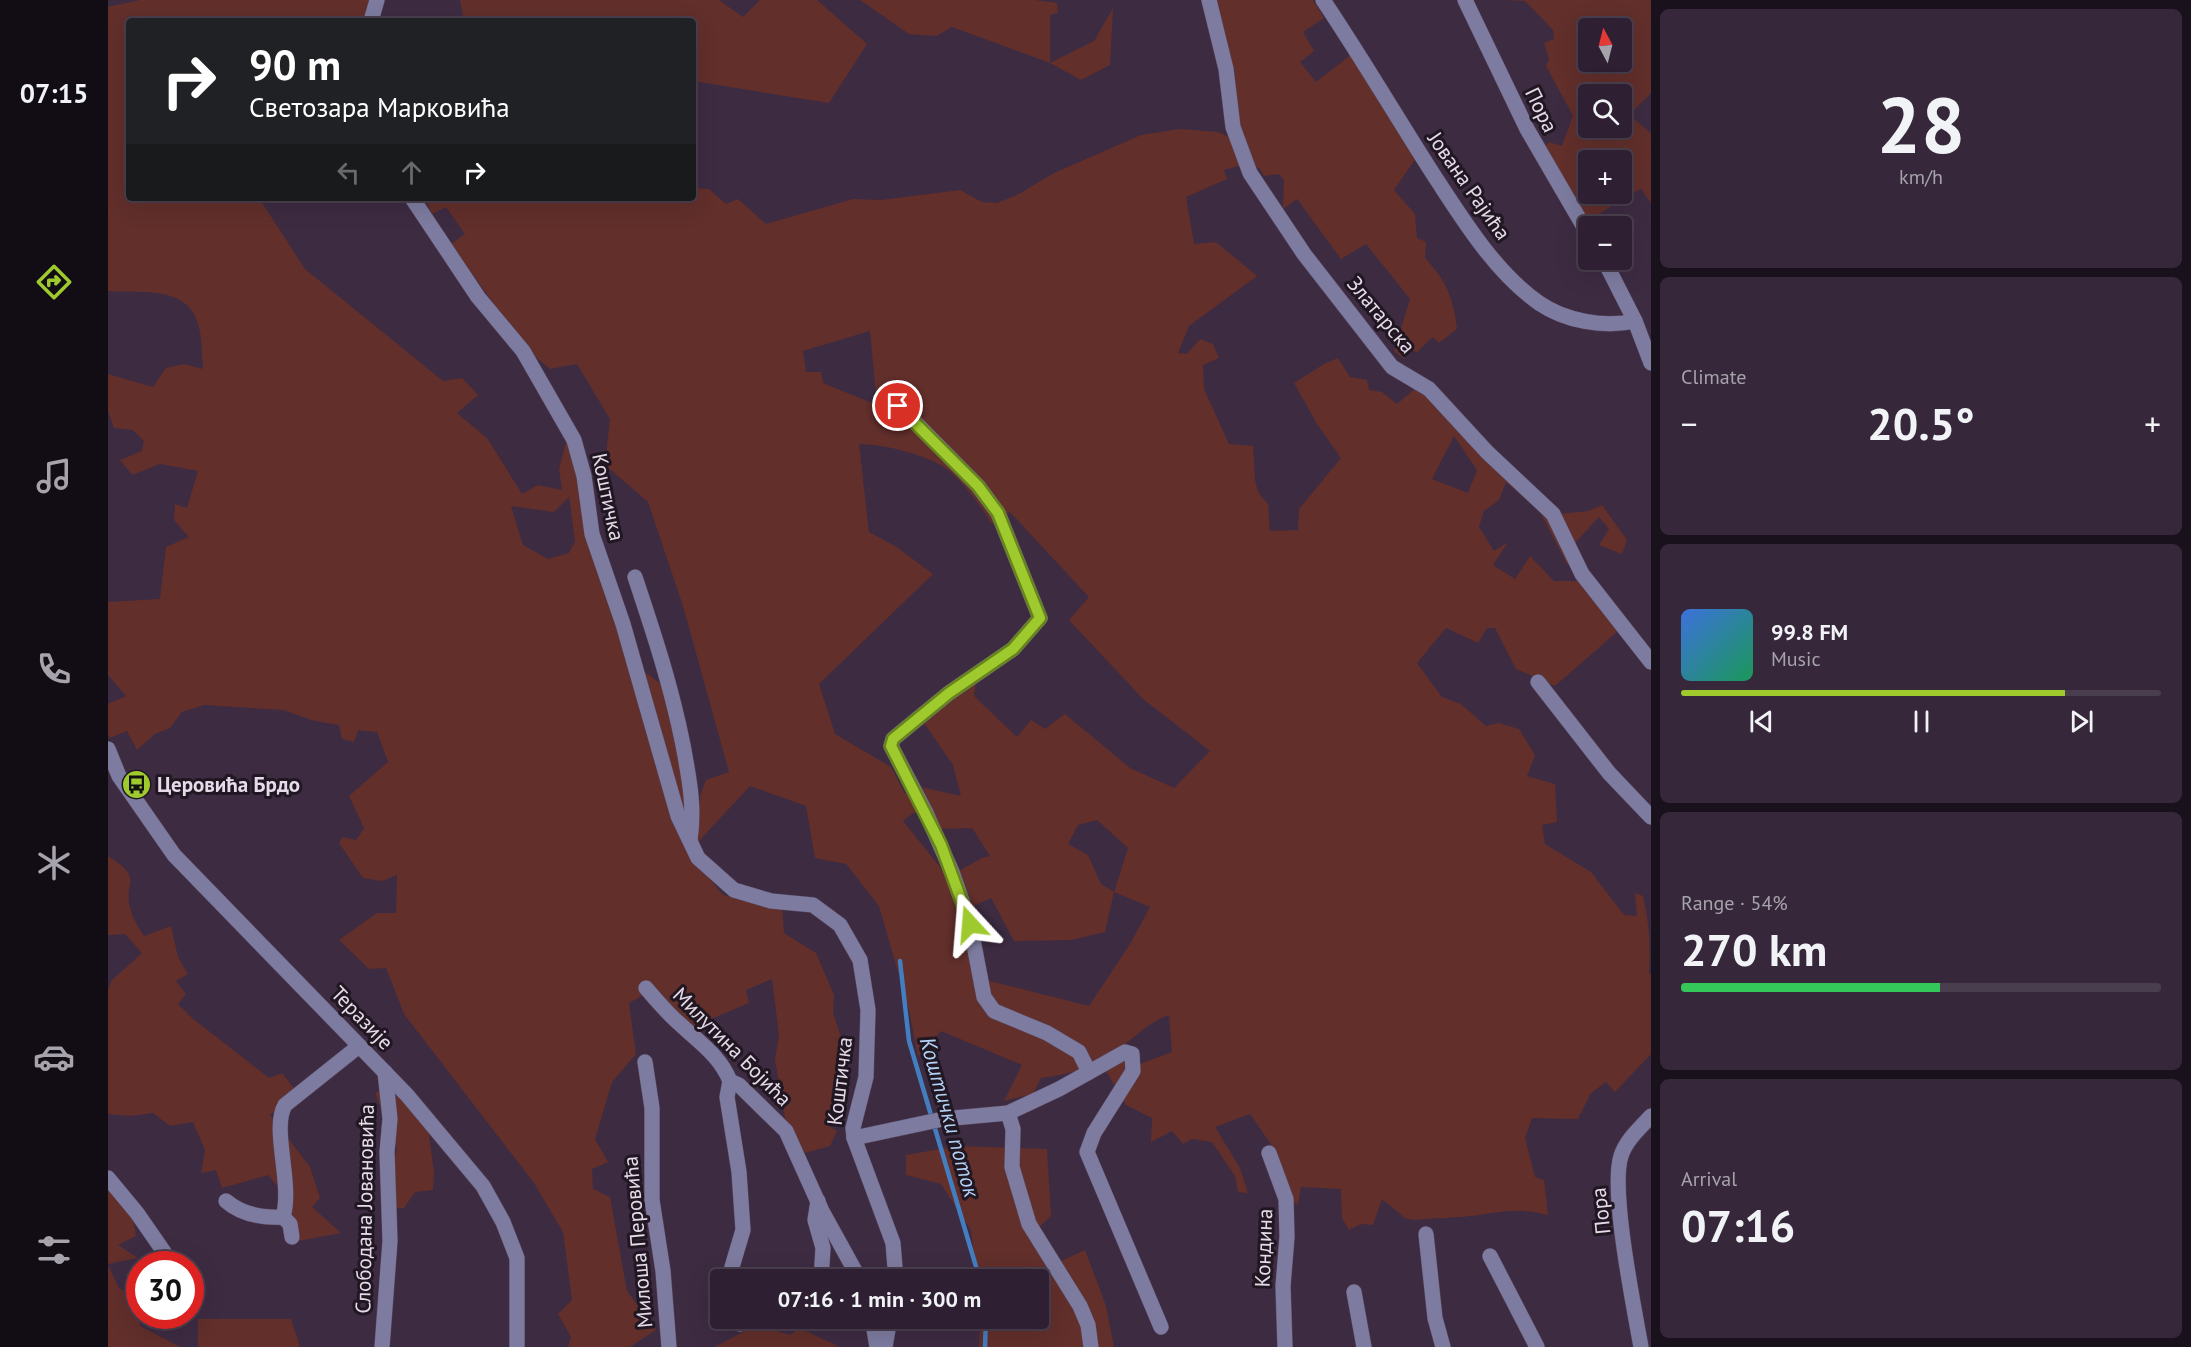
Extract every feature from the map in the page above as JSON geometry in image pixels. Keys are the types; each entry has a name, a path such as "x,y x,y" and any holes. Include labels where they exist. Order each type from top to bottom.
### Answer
{"street":[{"path":"372,18 377,0"},
{"name":"Златарска","path":"1209,0 1226,69 1233,127 1250,173 1304,254 1392,367 1429,389 1487,452 1553,514 1582,574 1651,662"},
{"name":"Јована Рајића","path":"1323,0 1458,212 1504,272 1540,303 1576,319 1605,324 1635,321"},
{"name":"Пора","path":"1465,0 1532,138 1578,217"},
{"name":"Коштичка","path":"414,201 478,297 523,351 574,440 584,476 592,534 623,624 678,816 698,858 734,890 771,901 813,905 840,925 860,960 868,1010 866,1077 853,1128 854,1138 893,1243 895,1269"},
{"path":"1609,270 1647,345 1651,363"},
{"path":"898,406 978,486 998,513 1040,618 1013,649 949,693 893,739 891,746 926,813 952,872 970,924 984,998 994,1011 1047,1033 1079,1052 1089,1072"},
{"path":"635,577 676,706 694,804 690,840"},
{"path":"1538,682 1609,773 1651,817"},
{"name":"Теразије","path":"108,749 119,776 174,855 385,1072 452,1145 483,1186 503,1222 517,1258 517,1347"},
{"name":"Милутина Бојића","path":"646,988 667,1012 713,1052 726,1069 730,1081 739,1085 786,1131 818,1201 854,1269"},
{"path":"283,1217 286,1207 286,1177 279,1116 285,1106 359,1046"},
{"path":"854,1138 943,1119 1008,1113 1059,1089 1125,1052 1132,1053 1133,1071 1094,1134 1087,1152 1161,1327"},
{"name":"Милоша Перовића","path":"645,1062 652,1107 652,1200 663,1271 669,1347"},
{"name":"Слободана Јовановића","path":"382,1347 390,1241 387,1152 390,1119 385,1072"},
{"path":"730,1081 727,1097 739,1172 743,1230 732,1269"},
{"path":"1008,1113 1013,1129 1012,1167 1029,1224 1080,1306 1088,1325 1091,1347"},
{"name":"Пора","path":"1641,1347 1622,1222 1618,1166 1624,1147 1651,1116"},
{"name":"Кондина","path":"1269,1153 1286,1199 1287,1237 1283,1286 1285,1347"},
{"path":"108,1178 163,1251"},
{"path":"226,1200 235,1209 252,1215 283,1217 290,1224 292,1237"},
{"name":"Милутина Бојића","path":"818,1201 815,1220 824,1248 822,1269"},
{"path":"1426,1234 1435,1318 1443,1347"},
{"path":"1490,1256 1537,1347"},
{"path":"1354,1292 1364,1347"},
{"path":"874,1329 877,1347"},
{"path":"885,1347 888,1329"}],"shaded area":[{"path":"140,0 383,0 380,18 126,18 126,201 261,201 305,269 443,381 462,378 478,395 457,413 487,438 522,494 538,485 562,490 559,469 566,442 575,461 641,669 665,687 697,838 700,796 706,780 729,772 683,606 648,502 605,465 610,419 577,364 550,369 526,349 451,244 465,234 446,207 432,214 426,201 696,201 696,188 709,189 726,204 738,199 766,224 853,199 881,200 960,190 982,202 997,203 1019,194 1054,173 1141,135 1180,129 1218,132 1231,138 1211,0 1313,0 1324,18 1303,32 1314,51 1300,62 1316,82 1352,54 1416,158 1394,190 1415,214 1417,238 1426,242 1425,258 1448,290 1457,329 1439,343 1433,337 1417,352 1407,349 1404,359 1394,351 1410,299 1366,244 1341,259 1297,199 1283,209 1284,180 1279,174 1264,176 1260,169 1245,164 1224,170 1227,179 1186,197 1194,244 1216,242 1257,276 1189,326 1178,353 1187,354 1200,339 1213,344 1219,358 1203,365 1204,389 1229,444 1253,446 1255,480 1258,492 1268,504 1270,531 1298,530 1299,509 1341,458 1317,424 1294,383 1338,358 1350,377 1367,380 1369,390 1382,392 1397,404 1417,387 1558,514 1588,511 1602,505 1627,540 1622,554 1599,545 1609,529 1599,517 1574,544 1584,561 1567,564 1540,512 1506,482 1499,500 1484,511 1479,527 1494,551 1508,542 1493,565 1515,579 1530,556 1554,581 1581,581 1618,631 1555,686 1516,669 1495,628 1487,628 1478,643 1446,628 1417,663 1442,697 1461,704 1486,726 1499,723 1519,729 1535,755 1527,776 1555,784 1557,822 1542,825 1545,844 1591,872 1624,915 1637,916 1635,893 1643,896 1650,944 1651,1054 1615,1092 1606,1082 1591,1093 1578,1119 1532,1118 1525,1138 1535,1177 1544,1180 1548,1215 1531,1211 1514,1211 1414,1220 1405,1218 1382,1199 1373,1225 1361,1224 1349,1230 1342,1218 1341,1189 1301,1187 1298,1204 1291,1202 1277,1153 1250,1114 1215,1127 1240,1168 1248,1193 1238,1192 1235,1176 1212,1142 1192,1139 1183,1144 1172,1131 1151,1142 1152,1118 1126,1105 1106,1071 1123,1062 1140,1064 1172,1052 1169,1015 1146,1027 1119,1049 1094,1064 1069,1073 1041,1078 1033,1094 1004,1101 1022,1065 941,1031 918,1057 909,1010 879,906 846,864 815,858 806,806 750,786 700,840 693,858 723,895 782,908 784,933 816,953 834,995 833,1013 846,1051 827,1125 837,1131 830,1146 805,1153 786,1123 775,1060 779,1034 772,979 746,990 749,1003 690,1028 653,990 629,1003 636,1054 612,1082 595,1139 608,1162 592,1169 593,1189 610,1197 627,1291 656,1330 630,1347 568,1347 571,1337 558,1314 572,1300 563,1232 534,1183 404,1014 386,968 369,969 339,940 377,913 396,913 397,875 382,881 363,878 339,843 343,837 356,840 364,828 349,796 388,762 377,732 358,730 354,742 342,739 339,725 315,721 283,710 204,705 182,712 170,728 155,734 137,750 127,731 110,738 108,734 108,704 126,696 108,675 108,602 160,599 166,547 189,537 174,520 175,504 187,508 198,471 160,464 132,475 120,460 142,451 144,441 133,430 114,428 108,411 108,374 153,387 166,368 184,364 203,369 199,327 194,313 185,304 162,294 108,291 108,7","holes":["870,331 877,405 823,383 821,372 806,372 803,351","1454,436 1477,470 1468,493 1432,479","859,444 905,451 948,470 966,488 992,524 1010,512 1089,597 1069,620 1143,699 1210,751 1174,788 1130,768 1065,714 1045,729 1031,720 1017,737 974,696 976,683 938,708 924,723 953,765 961,796 921,787 905,794 891,767 835,734 819,684 933,574 895,546 869,532","569,497 575,541 569,553 548,559 523,545 511,506 554,512","932,810 941,829 972,828 990,856 948,877 903,821 913,813","1097,820 1128,848 1114,892 1101,884 1088,855 1068,844 1078,825","1114,892 1150,907 1130,944 1089,1006 986,980 971,907 991,898 1014,941 1071,940 1105,932"]},
{"path":"460,0 719,0 743,17 760,0 817,0 867,44 829,103 696,81 696,18 462,18"},
{"path":"860,0 1035,0 1057,3 1058,13 1050,15 1050,63 952,27 936,36 909,34"},
{"path":"1506,0 1651,0 1651,93 1632,112 1632,84 1578,84 1578,138 1632,138 1632,117 1651,133 1651,203 1641,189 1632,194 1632,150 1578,150 1578,203 1544,148 1549,142 1562,146 1573,116 1546,66 1549,59 1544,43 1554,39 1553,30 1525,1"},
{"path":"1113,8 1110,65 1081,80 1050,63 1094,41"},
{"path":"1579,204 1615,204 1597,216 1586,216"},
{"path":"108,856 120,864 130,876 131,911 144,936 171,926 178,957 188,974 176,981 186,994 178,1004 192,1018 269,1078 282,1073 297,1092 270,1115 310,1167 320,1198 312,1207 341,1233 298,1241 288,1206 268,1175 222,1188 216,1170 201,1173 205,1150 193,1122 170,1126 153,1113 130,1116 108,1114 108,989 112,980 142,953 125,934 108,935"},
{"path":"392,1084 428,1127 434,1173 433,1190 415,1192 404,1208 395,1208 392,1169 397,1149 375,1093"},
{"path":"957,1146 1047,1149 1051,1216 1038,1228 1059,1262 1085,1250 1106,1306 1114,1347 979,1347 980,1329 1049,1329 1049,1269 976,1269 971,1230 941,1184 906,1175 906,1155"},
{"path":"108,1173 132,1212 136,1236 118,1245 127,1251 126,1260 108,1264"},
{"path":"108,1265 119,1288 126,1292 126,1329 146,1329 180,1347 108,1347"},
{"path":"204,1319 291,1319 300,1347 198,1347 198,1329 204,1329"},
{"path":"749,1329 770,1329 790,1335 801,1329 840,1347 714,1347"}],"waterway":[{"name":"Коштички поток","path":"900,961 909,1041 977,1269"},
{"name":"Коштички поток","path":"985,1347 986,1329"}],"place":[{"name":"Церовића Брдо","path":"136,785"}],"route":[{"path":"898,406 978,486 998,513 1014,547 1040,618 1036,626 1013,649 949,693 893,739 891,746 941,845 970,924"}]}
